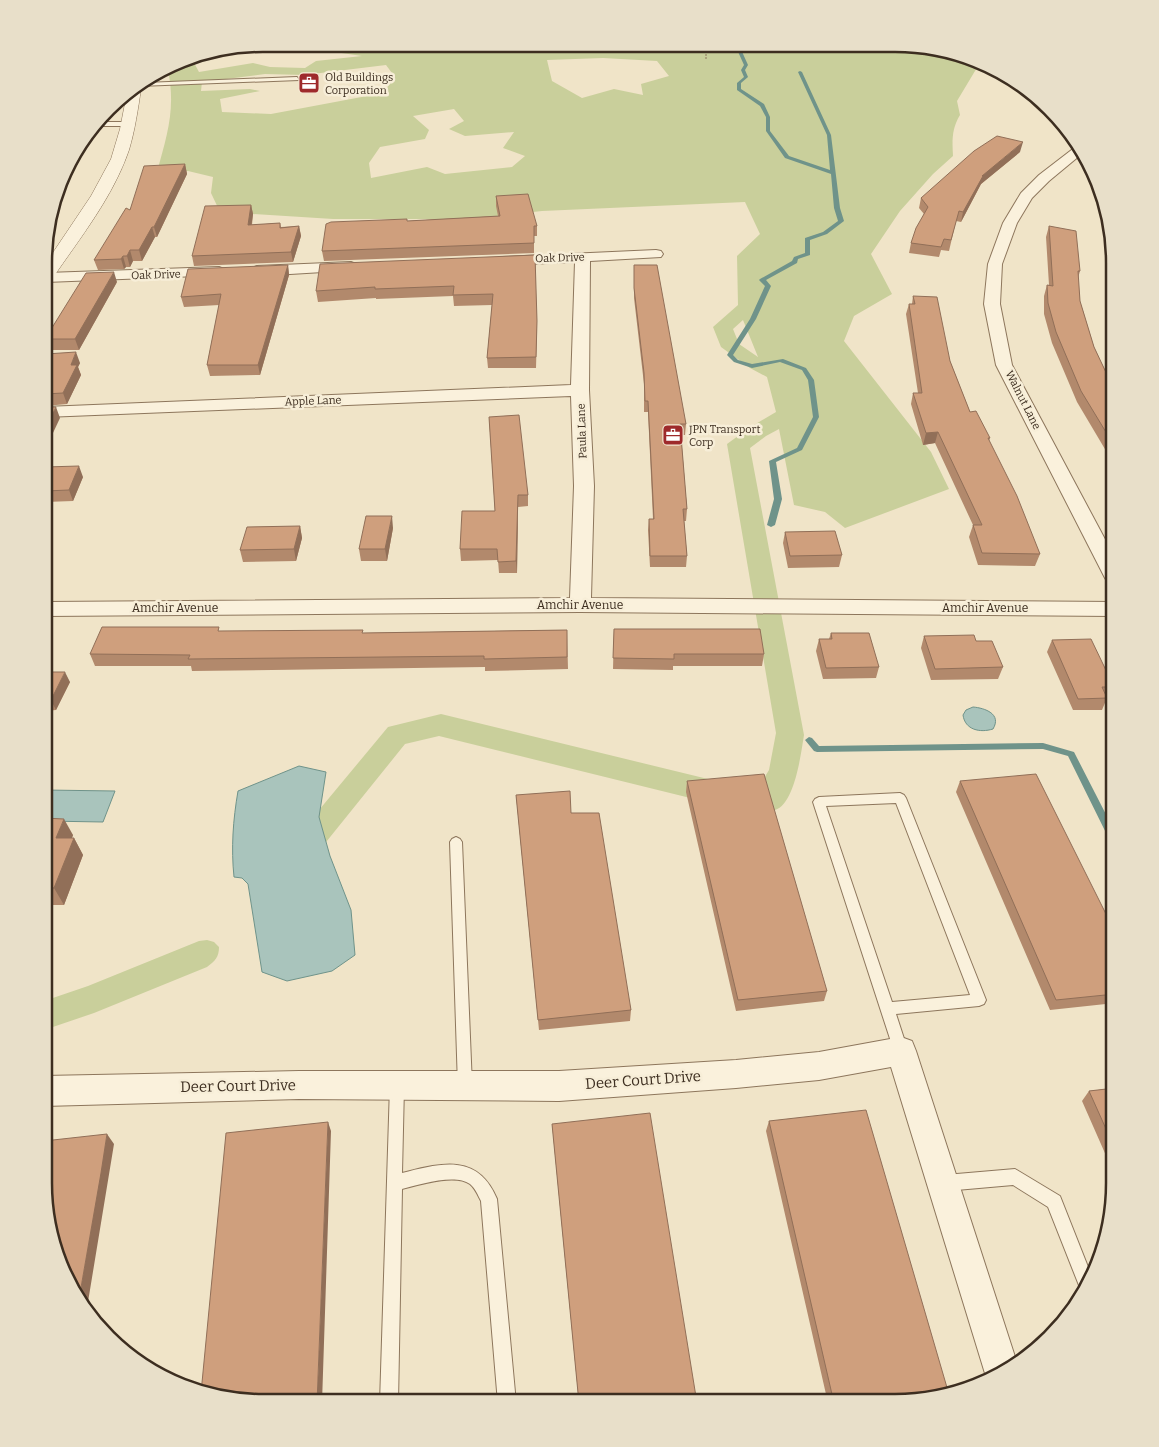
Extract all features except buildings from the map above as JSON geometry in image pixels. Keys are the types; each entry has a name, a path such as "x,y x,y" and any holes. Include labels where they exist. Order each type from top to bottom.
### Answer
{"street":[{"path":"52,268 82,223 114,168 129,124 133,98"},
{"name":"Walnut Lane","path":"1075,153 1044,178 1026,196 1010,222 995,264 992,304 1004,365 1106,561"},
{"name":"Oak Drive","path":"483,261 656,254"},
{"name":"Paula Lane","path":"580,605 584,486 580,390 583,257"},
{"name":"Oak Drive","path":"52,277 364,266"},
{"name":"Apple Lane","path":"52,412 580,390"},
{"name":"Amchir Avenue","path":"52,609 580,605 1106,609"},
{"path":"901,1051 1000,1366"},
{"name":"Deer Court Drive","path":"52,1091 299,1085 559,1086 736,1074 819,1066 901,1051"}],"lane":[{"path":"152,85 297,79"},
{"path":"105,124 129,124"},
{"path":"887,1009 979,1000 900,798 819,802 887,1009 901,1051"},
{"path":"456,842 465,1086"},
{"path":"390,1394 398,1086"},
{"path":"395,1183 430,1174 458,1172 476,1179 490,1199 506,1394"},
{"path":"943,1183 1015,1176 1054,1202 1084,1278"}],"path":[{"path":"706,52 706,58"}],"green space":[{"path":"335,52 896,52 923,54 950,60 976,69 957,101 960,115 953,134 953,156 933,174 900,211 871,254 892,294 854,316 844,341 931,452 949,489 845,528 825,512 794,505 779,429 750,448 804,735 799,765 792,788 782,806 775,810 747,812 439,736 405,744 310,862 285,851 388,727 441,714 749,789 758,788 769,770 776,733 727,444 776,412 767,377 750,368 721,347 713,327 738,305 737,256 760,234 745,202 542,211 470,219 333,219 220,212 211,193 213,177 188,171 157,172 171,110 170,74 195,64 199,72 253,63 270,67 305,68 316,61 362,56","holes":["603,58 657,61 669,76 641,84 643,95 614,89 582,98 552,81 547,60","386,65 395,77 383,93 271,114 222,112 220,99 260,91 250,89 201,91 202,82 265,74 304,75","454,109 464,121 449,129 465,136 514,132 503,148 525,156 512,167 445,174 427,167 371,178 369,163 380,147 425,139 429,130 413,116","743,320 758,357 739,344 733,329"]},
{"path":"207,940 214,942 219,947 216,958 207,967 94,1013 52,1027 52,998 88,986 199,941"}],"water":[{"path":"973,707 987,710 994,716 995,724 993,729 983,731 974,729 967,724 963,715 966,710"},
{"path":"299,766 326,772 319,817 330,856 351,910 355,955 332,971 287,981 262,972 248,884 242,878 234,877 233,834 238,791"},
{"path":"52,790 115,791 103,822 52,821"}],"waterway":[{"path":"740,52 746,65 743,70 746,77 739,83 739,90 762,105 768,117 768,131 787,157 833,173"},
{"path":"800,72 829,135 833,173"},
{"path":"771,525 778,499 772,461 800,449 816,417 811,380 804,369 781,360 752,366 736,361 730,355 753,319 768,286 762,280 795,262 796,258 808,254 807,239 825,233 841,221 837,208 833,173"},
{"path":"809,740 817,749 1043,746 1071,754 1106,824"}],"place":[{"name":"Old Buildings Corporation","path":"309,83"},
{"name":"JPN Transport Corp","path":"673,435"}]}
